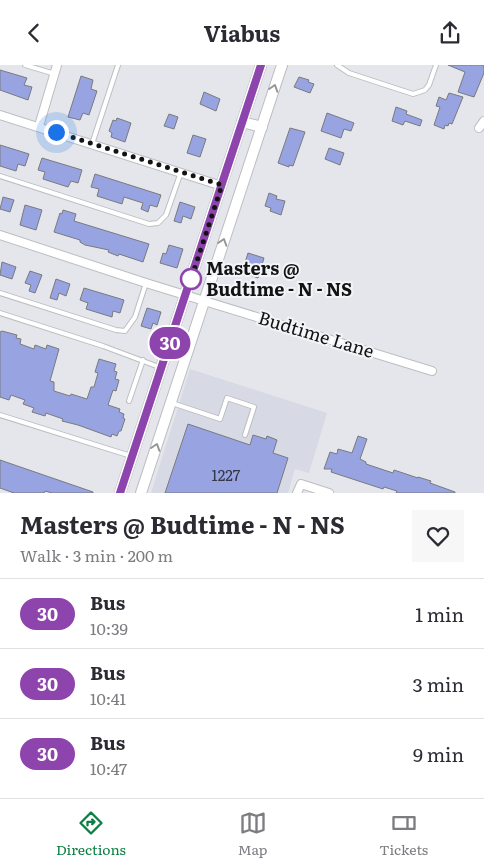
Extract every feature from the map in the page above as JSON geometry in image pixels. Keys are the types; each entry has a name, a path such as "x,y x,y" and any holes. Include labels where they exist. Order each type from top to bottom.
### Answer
{"main road":[{"path":"120,493 120,478 132,457 261,65"},
{"path":"141,493 282,65"},
{"path":"242,122 262,127"}],"street":[{"path":"39,126 58,65"},
{"path":"0,115 222,185"},
{"path":"479,128 484,121"},
{"name":"Budtime Lane","path":"0,235 146,283 432,371"},
{"path":"297,493 300,484 329,493"}],"lane":[{"path":"25,65 55,74"},
{"path":"92,144 118,65"},
{"path":"337,65 349,73 413,94 425,90 429,85 436,65"},
{"path":"0,176 149,224 158,223 166,215 181,172"},
{"path":"0,293 116,330 125,331 135,317 146,283"},
{"path":"0,313 162,367"},
{"path":"129,401 142,361"},
{"path":"170,403 220,419 227,398 254,407 245,435"},
{"path":"0,415 132,457"}],"shaded area":[{"path":"190,369 327,413 309,473 295,469 288,493 151,493"}],"building":[{"path":"448,65 484,65 484,73 474,97 458,92 465,72"},
{"path":"0,70 27,78 24,85 32,87 28,100 0,90"},
{"path":"81,76 93,80 91,89 97,91 89,115 83,113 80,120 68,117"},
{"path":"299,77 309,80 308,82 314,84 310,93 294,87"},
{"path":"204,92 220,99 216,111 200,104"},
{"path":"449,93 463,97 452,124 445,125 444,129 434,125 440,107 436,106 439,97 446,100"},
{"path":"396,107 407,111 406,114 422,120 420,126 405,121 403,125 392,121"},
{"path":"327,113 354,123 351,131 344,129 341,138 321,131"},
{"path":"169,114 178,117 174,129 164,126"},
{"path":"117,118 131,123 125,142 111,137 112,133 109,131 113,120 116,121"},
{"path":"290,128 305,132 293,166 289,165 289,167 278,163"},
{"path":"193,135 206,139 200,157 187,153"},
{"path":"0,145 29,154 25,166 18,164 16,171 0,166"},
{"path":"329,148 344,153 340,165 325,159"},
{"path":"42,158 82,170 78,183 71,181 68,187 43,179 45,172 38,170"},
{"path":"95,174 161,195 157,207 150,205 148,212 141,209 143,203 124,197 122,204 97,196 99,189 91,187"},
{"path":"269,193 277,196 276,199 285,201 281,215 270,211 271,208 265,206"},
{"path":"3,197 14,200 10,212 0,209"},
{"path":"180,202 195,207 191,219 183,216 181,223 174,221"},
{"path":"25,205 42,210 36,230 20,225"},
{"path":"63,210 76,214 74,221 149,244 143,262 119,254 118,256 108,252 109,250 85,245 80,240 54,232 60,213 62,214"},
{"path":"169,245 183,249 177,268 160,263 163,253 166,254"},
{"path":"248,253 264,258 258,278 242,272"},
{"path":"2,262 16,267 12,279 0,275"},
{"path":"30,271 42,275 35,293 29,291 31,285 25,283"},
{"path":"56,279 70,284 66,296 59,293 57,300 50,298"},
{"path":"84,288 124,300 120,313 113,311 112,317 86,309 88,303 80,300"},
{"path":"147,308 161,312 157,325 153,323 151,329 141,326"},
{"path":"0,332 17,335 16,338 21,339 20,344 34,349 35,345 46,349 47,345 59,349 50,381 54,382 54,391 70,396 71,394 87,399 91,387 94,387 98,373 95,372 99,359 116,364 114,371 117,372 115,379 119,380 116,391 113,390 108,405 120,409 119,412 124,414 123,418 125,419 117,436 112,434 111,437 62,421 63,419 46,413 45,416 32,412 34,408 23,404 25,400 11,395 9,400 0,397"},
{"path":"188,424 250,445 253,435 266,439 267,436 277,440 273,453 288,458 277,493 165,493"},
{"path":"358,436 367,439 360,459 366,462 366,464 393,473 394,470 431,481 430,483 455,493 396,493 397,491 384,487 383,489 331,472 332,469 324,469 330,452 337,454 338,449 352,453"},
{"path":"0,460 93,493 52,493 45,491 44,493 14,493 0,488"}],"bus line":[{"name":"30","path":"120,493 261,65"}],"place":[{"name":"Masters @ Budtime - N - NS","path":"191,279"}],"route":[{"path":"56,132 222,185 191,279"}]}
